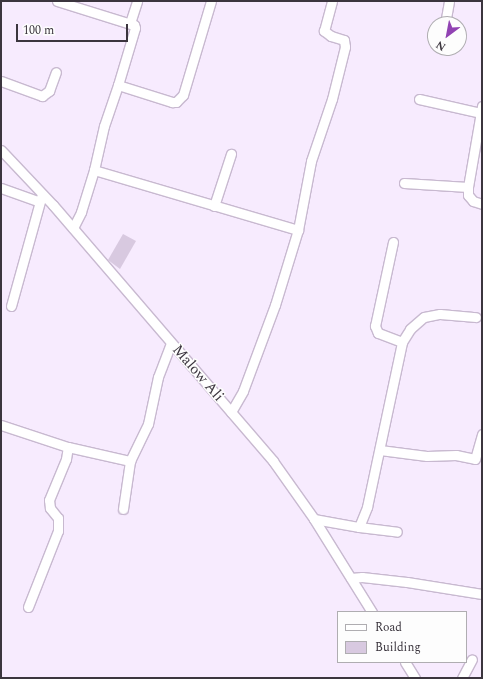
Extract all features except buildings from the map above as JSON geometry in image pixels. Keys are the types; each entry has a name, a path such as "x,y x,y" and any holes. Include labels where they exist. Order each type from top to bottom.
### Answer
{"street":[{"path":"57,1 130,23 134,25 135,28 104,126 94,170 81,212 73,228"},
{"path":"130,23 138,1"},
{"path":"118,85 172,102 179,100 187,80 211,1"},
{"path":"232,412 243,391 262,342 298,230 311,161 330,106 345,47 344,40 331,36 324,31 332,1"},
{"path":"446,16 449,1"},
{"path":"1,81 42,96 49,91 56,72"},
{"path":"419,99 481,110 468,187 468,196 473,201 482,204"},
{"name":"Malow Ali","path":"1,150 41,198 73,228 273,461 314,519 371,611"},
{"path":"214,206 231,154"},
{"path":"94,170 298,230"},
{"path":"404,183 468,187"},
{"path":"1,188 41,198 11,306"},
{"path":"393,242 375,326 378,332 402,342"},
{"path":"360,527 367,507 380,450 402,342 410,329 424,318 440,314 476,317"},
{"path":"123,509 130,461 143,438 148,424 158,377 171,343"},
{"path":"1,425 68,447 130,461"},
{"path":"380,450 427,456 456,455 479,460 482,434"},
{"path":"28,607 58,531 58,518 50,508 49,500 66,458 68,447"},
{"path":"314,519 397,532"},
{"path":"351,578 362,577 407,582 482,594"},
{"path":"462,678 472,659"},
{"path":"406,663 415,678"}]}
